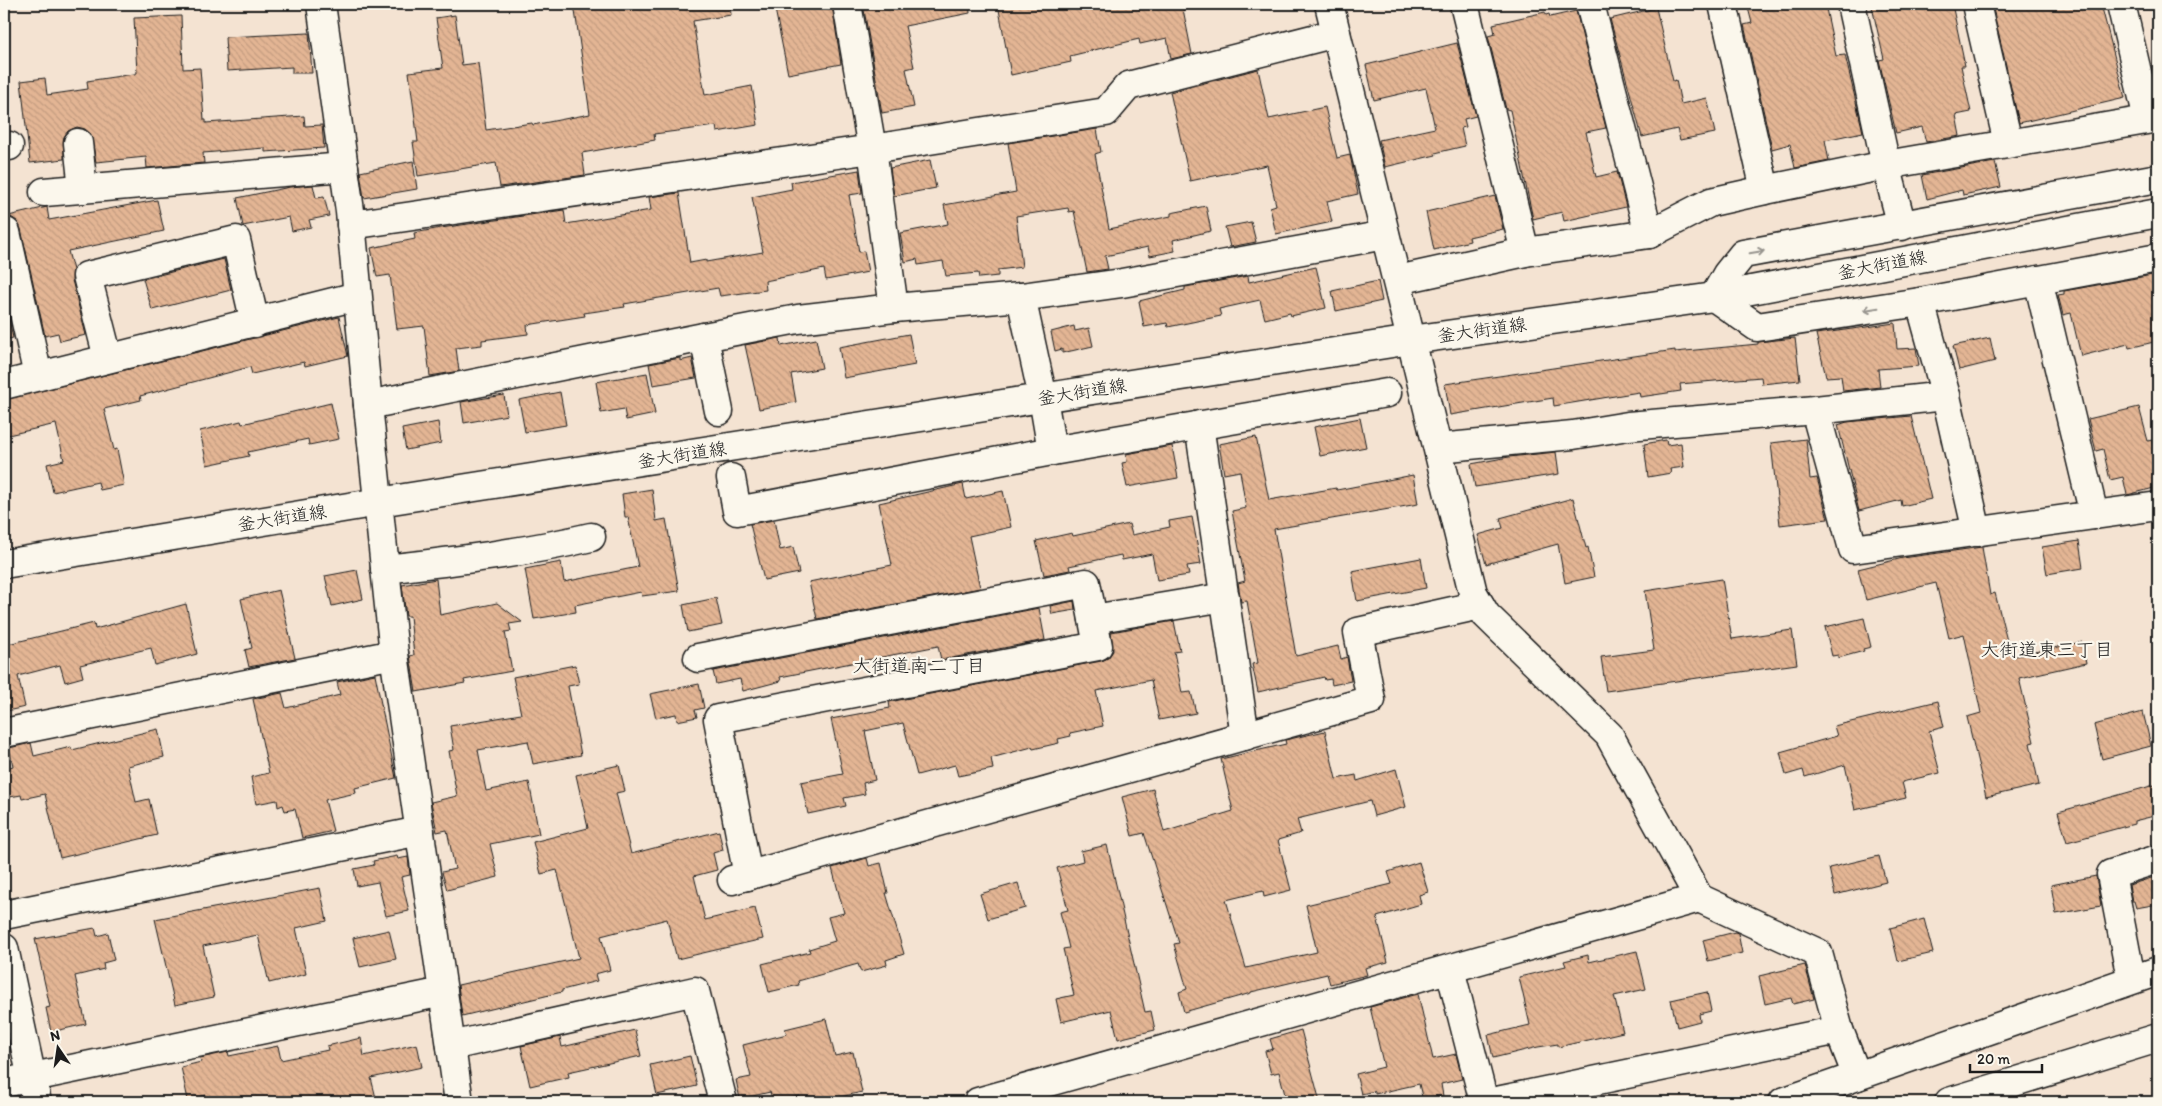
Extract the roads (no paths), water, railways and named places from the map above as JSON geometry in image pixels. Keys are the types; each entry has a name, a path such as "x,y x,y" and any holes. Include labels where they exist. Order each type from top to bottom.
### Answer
{"street":[{"path":"321,4 351,225 394,654 459,1102"},
{"path":"847,4 872,149 894,308"},
{"path":"1329,4 1473,593 1486,615 1610,735 1699,898 1818,953 1839,1030 1856,1076"},
{"path":"1464,4 1525,252"},
{"path":"1590,4 1649,234"},
{"path":"1723,4 1765,190"},
{"path":"1851,4 1886,164 1902,226"},
{"path":"1976,4 2008,143"},
{"path":"1398,280 1525,252 1649,234 1711,202 1886,164 2153,118 2121,4"},
{"path":"351,225 872,149 1106,112 1128,86 1336,33"},
{"path":"78,143 82,189"},
{"path":"44,192 344,166"},
{"path":"2158,178 1743,254 1714,297 1757,327 1920,302 2158,258"},
{"name":"釜大街道線","path":"4,564 378,502 1411,340 1714,297 2158,213"},
{"path":"6,232 38,376"},
{"path":"368,405 798,319 894,308 1022,297 1122,283 1385,235"},
{"path":"108,358 87,276 236,240 255,323"},
{"path":"2038,280 2094,515"},
{"path":"4,385 357,296"},
{"path":"1022,297 1044,398 1052,451"},
{"path":"1920,302 1946,396 1977,532"},
{"path":"704,337 719,411"},
{"path":"731,478 737,511 1052,451 1387,393"},
{"path":"1438,448 1574,435 1628,426 1816,410 1946,396"},
{"path":"1816,410 1853,549 2158,506"},
{"path":"1199,425 1245,736"},
{"path":"385,569 479,559 591,538"},
{"path":"698,658 1086,583 1093,618 1098,646 718,719 739,878 1371,700 1358,632 1480,605"},
{"path":"1093,618 1225,597"},
{"path":"4,733 394,654"},
{"path":"4,915 420,831"},
{"path":"2146,975 2128,963 2111,874 2158,859"},
{"path":"978,1102 1699,898"},
{"path":"4,948 34,1090"},
{"path":"1450,969 1484,1102"},
{"path":"1783,1102 2146,975"},
{"path":"451,1046 695,991 723,1102"},
{"path":"4,1083 34,1090 443,992"},
{"path":"1492,1102 1839,1030"},
{"path":"1949,1102 2158,1038"}],"district":[{"name":"大街道東三丁目","path":"2047,649"},
{"name":"大街道南二丁目","path":"919,665"}]}
